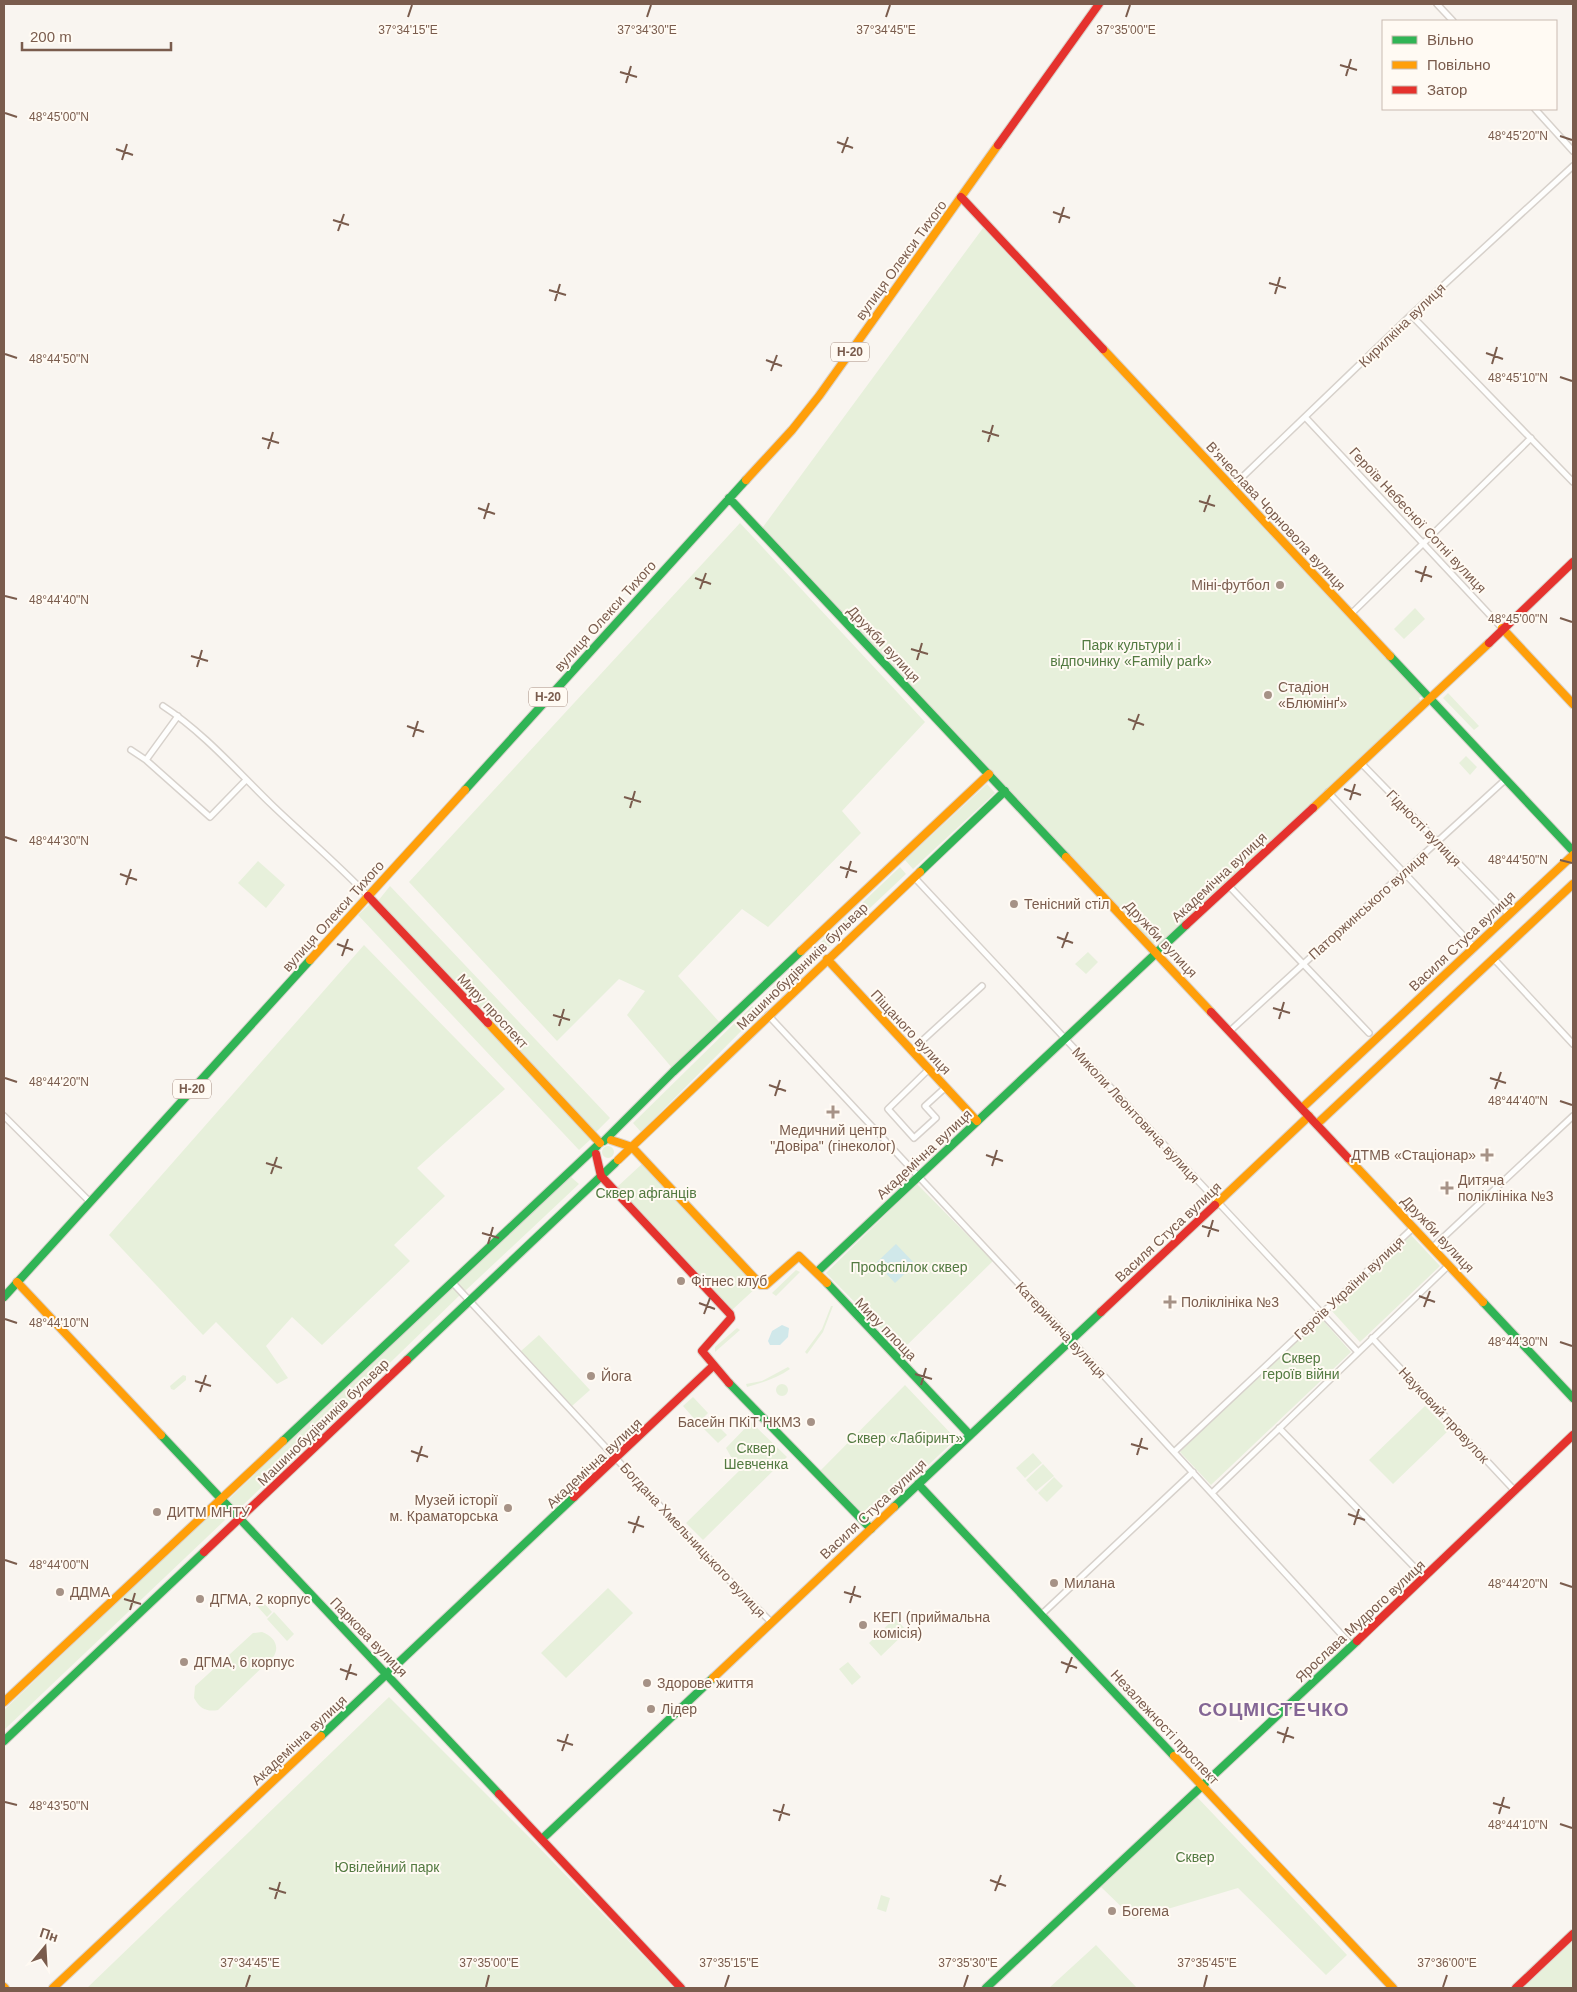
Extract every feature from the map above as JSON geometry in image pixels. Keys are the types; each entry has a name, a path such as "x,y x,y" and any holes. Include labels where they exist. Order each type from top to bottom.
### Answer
{"street":[{"name":"вулиця Олекси Тихого","path":"4,1297 792,430 819,396 1099,4"},
{"path":"1437,4 1452,20"},
{"path":"1535,110 1573,151"},
{"name":"Кирилкіна вулиця","path":"1232,487 1306,418 1411,315 1573,166"},
{"name":"В'ячеслава Чорновола вулиця","path":"960,197 1506,779 1573,853"},
{"path":"1411,315 1573,482"},
{"name":"Героїв Небесної Сотні вулиця","path":"1306,418 1573,704"},
{"path":"1351,614 1531,438"},
{"name":"Дружби вулиця","path":"729,498 1573,1398"},
{"name":"Академічна вулиця","path":"817,1272 1156,952 1360,762 1431,699 1502,628 1573,562"},
{"path":"163,706 178,716 302,834 338,865 368,896"},
{"path":"146,760 178,716"},
{"path":"131,750 146,760 210,818 246,780"},
{"name":"Гідності вулиця","path":"1360,762 1509,915"},
{"name":"Машинобудівників бульвар","path":"4,1702 220,1498 602,1145 673,1072 989,774"},
{"name":"Паторжинського вулиця","path":"1230,1031 1506,779"},
{"name":"Машинобудівників бульвар","path":"4,1740 616,1161 632,1148 827,959 1005,792"},
{"path":"1328,792 1474,947"},
{"name":"Василя Стуса вулиця","path":"1302,1108 1573,853"},
{"name":"Миколи Леонтовича вулиця","path":"914,877 1358,1352"},
{"path":"1317,1124 1573,884"},
{"path":"1228,885 1370,1033"},
{"name":"Миру проспект","path":"368,896 602,1145 632,1148 762,1285 766,1286 799,1256 826,1282"},
{"path":"1494,958 1573,1044"},
{"name":"Піщаного вулиця","path":"827,959 977,1121"},
{"path":"912,1050 982,986"},
{"name":"Катеринича вулиця","path":"768,1016 1071,1340 1352,1646"},
{"path":"929,1069 888,1109 914,1138 936,1118 925,1106 946,1087"},
{"path":"4,1116 90,1202"},
{"name":"Василя Стуса вулиця","path":"542,1839 1310,1116"},
{"path":"1433,1247 1573,1116"},
{"path":"602,1145 620,1148 616,1161 603,1163 602,1145"},
{"path":"602,1145 601,1176 730,1314 731,1318 726,1327 702,1351 741,1397 871,1529"},
{"name":"Героїв України вулиця","path":"1174,1452 1414,1227"},
{"path":"1212,1493 1449,1264"},
{"name":"Паркова вулиця","path":"17,1282 682,1988"},
{"name":"Богдана Хмельницького вулиця","path":"452,1282 771,1622"},
{"name":"Миру площа","path":"826,1282 970,1435"},
{"name":"Науковий провулок","path":"1372,1338 1514,1491"},
{"name":"Академічна вулиця","path":"53,1988 713,1366"},
{"path":"1279,1428 1424,1577"},
{"name":"Ярослава Мудрого вулиця","path":"986,1988 1352,1646 1573,1435"},
{"path":"1042,1614 1193,1472"},
{"name":"Незалежності проспект","path":"918,1484 1394,1988"},
{"path":"1516,1988 1573,1934"}],"green space":[{"name":"Парк культури і відпочинку «Family park»","path":"983,228 1422,696 1419,698 1421,702 1162,943 1152,943 763,527"},
{"path":"740,523 925,722 842,811 861,833 768,927 742,909 678,976 721,1024 673,1069 627,1015 645,991 619,979 557,1041 409,882"},
{"path":"1415,608 1425,619 1404,639 1394,629"},
{"path":"1448,693 1479,726 1474,730 1443,698"},
{"path":"1466,756 1477,767 1470,775 1459,763"},
{"path":"987,784 995,793 913,869 905,860"},
{"path":"258,861 285,885 266,908 238,883"},
{"path":"900,867 906,874 766,1006 760,1000"},
{"path":"390,886 610,1118 596,1132 378,901"},
{"path":"370,904 591,1139 579,1150 358,915"},
{"path":"364,945 505,1089 417,1168 445,1196 394,1245 410,1261 322,1345 292,1317 266,1346 288,1378 277,1384 216,1322 203,1335 109,1235"},
{"path":"1088,952 1098,962 1086,974 1075,964"},
{"path":"752,1006 759,1013 641,1132 633,1123"},
{"path":"606,1146 610,1146 614,1152 610,1158 606,1158 602,1154 602,1150"},
{"name":"Сквер афганців","path":"643,1163 758,1286 732,1310 616,1188"},
{"path":"571,1177 579,1184 465,1291 457,1283"},
{"name":"Профспілок сквер","path":"917,1184 993,1261 902,1350 826,1273"},
{"path":"1411,1235 1440,1266 1360,1342 1331,1310"},
{"path":"796,1270 800,1272 776,1296 772,1293"},
{"path":"452,1286 460,1295 238,1510 228,1500"},
{"path":"831,1306 833,1306 823,1332 807,1354 805,1352 822,1329"},
{"name":"Сквер героїв війни","path":"1319,1316 1351,1352 1211,1485 1180,1452"},
{"path":"737,1328 740,1330 715,1352 715,1347"},
{"path":"539,1335 590,1390 572,1406 521,1351"},
{"path":"788,1367 790,1369 780,1375 747,1387 746,1384 762,1381"},
{"path":"183,1375 186,1376 186,1380 174,1390 171,1389 170,1386"},
{"path":"780,1384 784,1384 788,1390 784,1396 780,1396 776,1392 776,1388"},
{"name":"Сквер «Лабіринт»","path":"905,1385 956,1439 869,1521 820,1471"},
{"path":"693,1397 708,1413 698,1423 683,1406"},
{"path":"1425,1406 1449,1430 1393,1484 1369,1460"},
{"path":"709,1417 727,1435 718,1443 701,1426"},
{"name":"Сквер Шевченка","path":"751,1422 787,1457 703,1540 686,1523 739,1471 726,1448"},
{"path":"1033,1453 1042,1463 1025,1478 1016,1468"},
{"path":"1043,1464 1054,1476 1036,1491 1026,1480"},
{"path":"1054,1477 1063,1486 1047,1502 1038,1493"},
{"path":"215,1509 225,1520 4,1730 4,1710"},
{"path":"608,1588 633,1613 566,1678 541,1653"},
{"path":"262,1601 272,1612 267,1617 257,1606"},
{"path":"274,1612 294,1634 287,1641 267,1619"},
{"path":"895,1618 907,1631 881,1656 869,1643"},
{"path":"262,1632 272,1638 276,1645 274,1656 218,1710 210,1711 201,1707 194,1698 195,1686 253,1633"},
{"path":"848,1662 861,1677 852,1685 839,1669"},
{"name":"Ювілейний парк","path":"389,1697 529,1837 674,1988 87,1988"},
{"name":"Сквер","path":"1197,1797 1347,1955 1326,1975 1238,1888 1134,1919 1100,1886"},
{"path":"881,1895 890,1898 886,1912 877,1909"},
{"path":"1573,1941 1573,1988 1523,1988"},
{"path":"1096,1945 1137,1988 1049,1988"}],"water":[{"path":"896,1244 915,1264 895,1283 876,1263"},
{"path":"782,1325 789,1328 788,1337 780,1345 770,1345 768,1341 772,1331"}],"traffic: fast":[{"path":"465,790 746,480"},
{"path":"729,498 1066,857"},
{"path":"1390,656 1573,851"},
{"path":"920,872 1005,791"},
{"path":"817,1272 1186,925"},
{"path":"604,1141 673,1072 801,951"},
{"path":"4,1297 310,960"},
{"path":"283,1441 597,1146"},
{"path":"407,1360 615,1163"},
{"path":"827,1283 970,1435"},
{"path":"1483,1302 1573,1398"},
{"path":"894,1507 1101,1312"},
{"path":"729,1383 871,1529"},
{"path":"161,1435 499,1794"},
{"path":"918,1484 1174,1756"},
{"path":"321,1736 574,1497"},
{"path":"4,1741 204,1552"},
{"path":"986,1988 1357,1641"},
{"path":"542,1839 713,1678"}],"traffic: slow":[{"path":"746,480 792,430 819,396 998,145"},
{"path":"1103,349 1390,656"},
{"path":"1502,628 1573,704"},
{"path":"1313,808 1489,643"},
{"path":"801,951 989,774"},
{"path":"310,960 465,790"},
{"path":"1302,1108 1573,855"},
{"path":"1066,857 1211,1012"},
{"path":"618,1160 920,872"},
{"path":"1317,1124 1573,884"},
{"path":"827,959 977,1121"},
{"path":"488,1023 600,1143"},
{"path":"1215,1205 1309,1116"},
{"path":"611,1140 632,1147 761,1285 766,1285 799,1256 827,1283"},
{"path":"1348,1158 1483,1302"},
{"path":"17,1282 161,1435"},
{"path":"4,1702 283,1441"},
{"path":"713,1678 894,1507"},
{"path":"53,1988 321,1736"},
{"path":"1174,1756 1393,1988"}],"traffic: jam":[{"path":"998,145 1099,4"},
{"path":"961,197 1103,349"},
{"path":"1489,643 1573,562"},
{"path":"1186,925 1313,808"},
{"path":"368,896 488,1023"},
{"path":"1211,1012 1348,1158"},
{"path":"596,1154 601,1176 730,1314 731,1318 702,1351 729,1383"},
{"path":"1101,1312 1215,1205"},
{"path":"204,1552 407,1360"},
{"path":"574,1497 713,1366"},
{"path":"1357,1641 1573,1435"},
{"path":"499,1794 681,1988"},
{"path":"1516,1988 1573,1934"}],"place":[{"name":"Міні-футбол","path":"1280,585"},
{"name":"Стадіон «Блюмінґ»","path":"1268,695"},
{"name":"Тенісний стіл","path":"1014,904"},
{"name":"Медичний центр \"Довіра\" (гінеколог)","path":"833,1112"},
{"name":"ДТМВ «Стаціонар»","path":"1487,1155"},
{"name":"Дитяча поліклініка №3","path":"1447,1188"},
{"name":"Фітнес клуб","path":"681,1281"},
{"name":"Поліклініка №3","path":"1170,1302"},
{"name":"Йога","path":"591,1376"},
{"name":"Басейн ПКіТ НКМЗ","path":"811,1422"},
{"name":"Музей історії м. Краматорська","path":"508,1508"},
{"name":"ДИТМ МНТУ","path":"157,1512"},
{"name":"Милана","path":"1054,1583"},
{"name":"ДДМА","path":"60,1592"},
{"name":"ДГМА, 2 корпус","path":"200,1599"},
{"name":"КЕГІ (приймальна комісія)","path":"863,1625"},
{"name":"ДГМА, 6 корпус","path":"184,1662"},
{"name":"Здорове життя","path":"647,1683"},
{"name":"Лідер","path":"651,1709"},
{"name":"Богема","path":"1112,1911"}],"district":[{"name":"СОЦМІСТЕЧКО","path":"1274,1709"}]}
